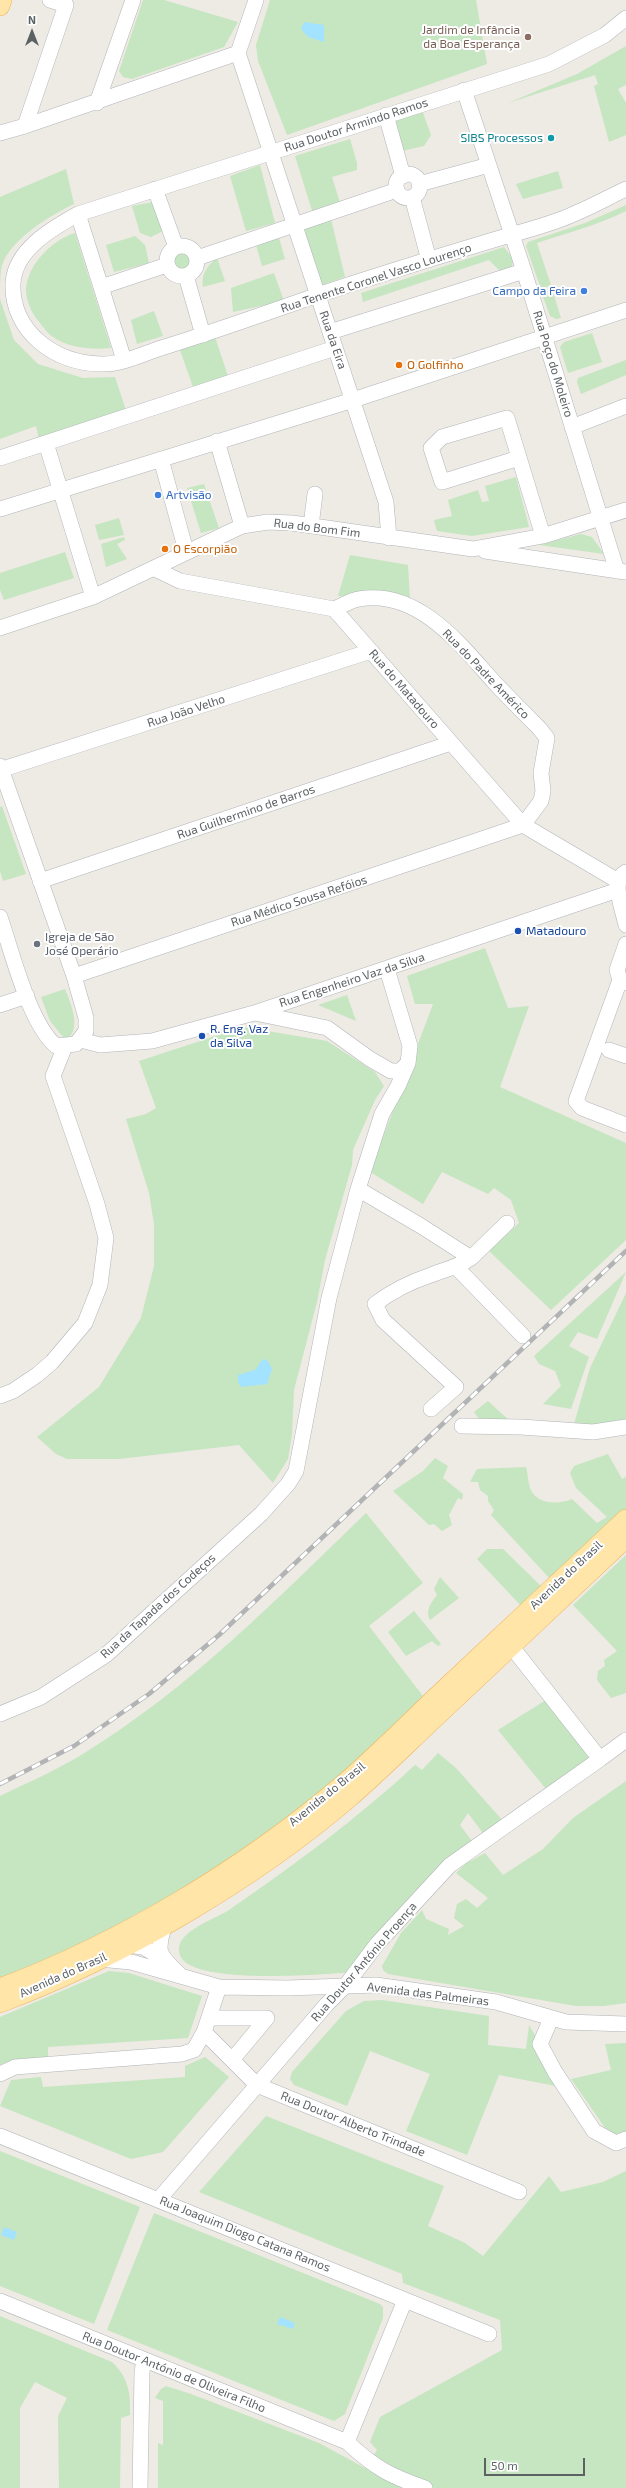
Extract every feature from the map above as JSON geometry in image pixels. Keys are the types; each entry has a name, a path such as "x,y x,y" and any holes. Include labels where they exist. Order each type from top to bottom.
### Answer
{"main road":[{"path":"0,6 2,0"},
{"name":"Avenida do Brasil","path":"0,2003 44,1986 126,1947 255,1870 349,1798 626,1519"},
{"name":"Avenida do Brasil","path":"0,1988 39,1973 126,1947 191,1893 247,1858 340,1787 626,1538"}],"street":[{"path":"25,126 66,5 50,0"},
{"path":"97,103 133,0"},
{"path":"0,132 25,126 97,103 238,53 256,0"},
{"name":"Rua Doutor Armindo Ramos","path":"124,360 102,364 66,357 37,341 26,329 17,314 12,296 13,277 23,256 44,233 78,214 549,64 604,34 626,18"},
{"name":"Rua da Eira","path":"238,53 386,502 389,538"},
{"name":"Rua Poço do Moleiro","path":"464,90 524,271 600,519 622,572"},
{"path":"386,115 403,176"},
{"path":"419,184 489,165"},
{"path":"403,176 413,176 419,184 417,193 412,197 405,197 397,190 396,183 403,176"},
{"path":"155,189 176,247"},
{"name":"Rua Tenente Coronel Vasco Lourenço","path":"124,360 317,296 575,214 626,189"},
{"path":"197,258 397,190"},
{"path":"412,197 429,260"},
{"path":"78,214 124,360"},
{"path":"167,265 169,252 176,247 189,248 197,258"},
{"path":"167,265 177,276 186,276 194,271 197,258"},
{"path":"101,288 167,265"},
{"path":"330,332 524,271"},
{"path":"186,276 203,335"},
{"path":"0,509 353,400 626,310"},
{"path":"0,458 335,348"},
{"path":"572,427 626,406"},
{"path":"519,458 442,482 431,448 442,437 507,418 543,536"},
{"path":"217,441 242,526"},
{"path":"46,443 93,597"},
{"path":"161,459 186,551"},
{"path":"311,526 315,494"},
{"name":"Rua do Bom Fim","path":"0,628 93,597 155,569 186,551 242,526 268,522 311,526 473,549 543,536 626,510"},
{"path":"473,549 622,572"},
{"path":"155,569 180,581 334,609"},
{"name":"Rua do Padre Américo","path":"334,609 358,599 379,598 410,606 434,620 472,656 539,728 547,738 541,773 543,791 541,800 523,825"},
{"name":"Rua do Matadouro","path":"334,609 523,825 622,887"},
{"name":"Rua João Velho","path":"0,769 371,651"},
{"name":"Rua Guilhermino de Barros","path":"40,881 451,743"},
{"path":"0,769 74,976 86,1018 86,1031 81,1040 71,1046 56,1046 46,1037 27,996 0,917"},
{"name":"Rua Médico Sousa Refóios","path":"74,976 523,825"},
{"path":"622,887 626,925"},
{"name":"Rua Engenheiro Vaz da Silva","path":"81,1040 100,1045 152,1041 254,1013 387,969 622,887"},
{"path":"626,944 617,970 623,982 576,1101 582,1108 626,1125"},
{"path":"387,969 410,1046 408,1063 398,1086 382,1114 358,1189 471,1258"},
{"path":"0,1005 27,996"},
{"path":"254,1013 327,1028 370,1059 391,1071 400,1071 408,1063"},
{"path":"0,1396 19,1387 52,1362 85,1323 100,1285 106,1238 97,1204 53,1076 65,1046"},
{"path":"609,1050 626,1056"},
{"name":"Rua da Tapada dos Codeços","path":"0,1714 41,1697 106,1655 261,1514 288,1484 296,1471 328,1298 358,1189"},
{"path":"431,1409 456,1387 383,1320 375,1304 390,1292 410,1283 457,1268 471,1258 507,1223"},
{"path":"457,1268 523,1336"},
{"path":"462,1426 521,1427 593,1432 626,1427"},
{"path":"506,1641 600,1758"},
{"name":"Rua Doutor António Proença","path":"159,2199 257,2084 346,1985 377,1944 450,1865 626,1740"},
{"path":"162,1958 159,1942 165,1924"},
{"name":"Avenida das Palmeiras","path":"126,1947 143,1947 162,1958 181,1976"},
{"name":"Avenida das Palmeiras","path":"126,1947 181,1976 219,1987 286,1988 376,1985 496,2002 540,2013 551,2019 566,2022 626,2024"},
{"path":"0,2074 14,2067 182,2054 194,2050 206,2025 219,1987"},
{"path":"206,2025 267,2018 232,2060"},
{"path":"551,2019 540,2044 555,2072 594,2130 616,2143 626,2139"},
{"name":"Rua Doutor Alberto Trindade","path":"206,2025 232,2060 257,2084 519,2192"},
{"name":"Rua Joaquim Diogo Catana Ramos","path":"0,2136 159,2199 489,2334"},
{"path":"405,2300 348,2442 371,2464 395,2478 420,2487"},
{"name":"Rua Doutor António de Oliveira Filho","path":"0,2301 348,2442"},
{"path":"140,2488 142,2372 144,2360"}],"green space":[{"path":"143,0 164,0 238,22 224,47 132,79 123,77 119,71"},
{"path":"270,0 476,0 487,64 287,135 258,61 256,45"},
{"path":"626,46 626,85 618,89 626,103 626,135 609,142 594,86 598,84 595,75 508,103 577,74"},
{"path":"422,110 431,135 424,146 402,151 395,120"},
{"path":"350,139 357,163 357,170 332,177 341,206 313,214 295,156"},
{"path":"260,165 275,223 246,231 230,176"},
{"path":"66,169 74,204 42,222 11,249 4,260 0,279 0,197"},
{"path":"558,171 563,188 523,199 516,184"},
{"path":"153,202 163,231 151,237 140,233 132,206"},
{"path":"626,205 626,211 615,216 537,243 551,285 541,289 526,246 528,242 585,223"},
{"path":"331,219 345,277 319,286 303,230"},
{"path":"75,233 111,348 96,349 73,346 59,341 46,331 30,308 26,295 27,281 36,263 42,255 58,241"},
{"path":"135,236 145,245 149,263 114,272 106,245"},
{"path":"279,238 285,259 262,266 256,245"},
{"path":"504,247 513,259 513,262 512,266 507,271 502,273 489,260 363,302 361,293"},
{"path":"182,253 188,256 191,262 188,268 182,271 176,268 173,262 176,256"},
{"path":"217,258 225,281 203,287 204,274 210,264"},
{"path":"274,273 284,301 233,312 231,288"},
{"path":"552,289 561,318 556,319 550,316 542,294"},
{"path":"0,299 14,340 38,364 83,378 115,377 128,416 39,439 36,426 0,439"},
{"path":"154,311 163,336 137,344 131,320"},
{"path":"592,333 602,362 568,373 560,347 564,342"},
{"path":"215,337 228,376 193,387 180,350"},
{"path":"626,360 626,375 581,394 577,382 578,378"},
{"path":"516,477 529,527 472,536 437,531 434,520 452,516 448,500 478,490 482,502 489,501 485,486"},
{"path":"204,484 219,528 201,533 187,488"},
{"path":"119,518 124,535 99,540 95,525"},
{"path":"581,534 592,537 604,554 539,545"},
{"path":"124,537 125,540 117,544 127,559 106,567 101,544"},
{"path":"65,552 74,578 4,600 0,590 0,573"},
{"path":"350,555 408,565 410,600 338,596"},
{"path":"2,806 26,874 3,881 0,871 0,807"},
{"path":"485,948 508,1008 529,1006 500,1087 626,1143 626,1240 551,1310 489,1251 519,1223 511,1200 494,1188 488,1194 442,1172 423,1204 370,1172 433,1004 415,1004 407,976"},
{"path":"65,989 72,1007 74,1021 74,1027 69,1037 63,1037 50,1021 41,997"},
{"path":"347,995 356,1021 318,1005"},
{"path":"243,1027 327,1041 375,1072 384,1086 375,1100 353,1150 352,1165 325,1260 317,1302 294,1390 292,1434 288,1459 273,1483 239,1445 119,1459 67,1459 56,1454 37,1437 99,1387 141,1318 154,1266 154,1224 149,1193 126,1119 146,1114 156,1108 139,1061"},
{"path":"626,1272 597,1339 578,1332 569,1346 589,1357 571,1409 543,1404 561,1386 555,1371 539,1364 534,1356"},
{"path":"626,1293 626,1427 572,1431 590,1368"},
{"path":"488,1401 510,1421 480,1420 474,1412"},
{"path":"608,1454 622,1479 626,1477 626,1512 552,1581 491,1515 494,1510 488,1501 488,1496 480,1490 478,1482 470,1482 477,1469 526,1467 530,1487 536,1496 550,1502 562,1502 572,1499 597,1523 607,1517 576,1488 570,1473 574,1466"},
{"path":"435,1458 448,1466 443,1478 463,1494 462,1500 458,1498 449,1515 452,1525 442,1531 434,1524 429,1525 393,1491 423,1471"},
{"path":"366,1513 423,1583 369,1626 426,1700 347,1775 248,1848 164,1900 134,1915 111,1933 0,1981 0,1796 76,1758 125,1727 162,1699 198,1670 266,1609"},
{"path":"487,1549 503,1549 543,1588 524,1609 477,1559"},
{"path":"626,1555 626,1693 611,1698 597,1680 598,1671 605,1666 604,1660 617,1651 573,1605"},
{"path":"440,1577 459,1598 430,1620 428,1610 437,1595 434,1589"},
{"path":"414,1611 441,1644 438,1646 432,1641 406,1656 388,1632"},
{"path":"546,1700 591,1756 546,1789 498,1730"},
{"path":"438,1753 456,1768 503,1821 485,1836 468,1813 460,1825 474,1844 355,1972 290,1976 232,1975 207,1971 189,1965 180,1955 179,1947 182,1940 188,1933 229,1910 277,1876 348,1823 415,1765 422,1770"},
{"path":"626,1781 626,2003 604,2006 576,2006 388,1974 383,1970 382,1966 401,1933 422,1910 426,1919 449,1929 448,1935 464,1926 454,1918 457,1904 466,1899 477,1908 488,1898 456,1873 465,1864 485,1853 503,1875 543,1849 573,1818"},
{"path":"109,1971 129,1973 202,1996 188,2038 48,2047 48,2057 14,2060 0,2065 0,2017"},
{"path":"382,2000 489,2016 488,2045 526,2049 529,2025 566,2088 499,2075 467,2155 406,2131 430,2074 370,2051 347,2106 294,2085 290,2079 292,2072 346,2011 364,2001"},
{"path":"626,2043 626,2135 610,2135 571,2079 611,2070 605,2044"},
{"path":"205,2057 229,2077 163,2152 131,2159 0,2106 11,2080 41,2077 43,2087 185,2077 185,2066"},
{"path":"266,2116 444,2186 428,2226 465,2243 483,2256 549,2176 561,2192 603,2182 626,2171 626,2488 158,2488 158,2443 163,2445 163,2401 155,2398 161,2389 166,2386 191,2394 319,2443 365,2468 377,2450 370,2442 380,2417 502,2350 500,2320 403,2283 402,2274 199,2192"},
{"path":"0,2151 140,2207 94,2324 0,2286"},
{"path":"154,2213 380,2304 383,2307 383,2318 345,2414 334,2421 107,2330"},
{"path":"0,2316 112,2362 122,2374 129,2393 130,2415 121,2418 120,2488 59,2488 58,2416 67,2398 35,2382 20,2408 20,2488 0,2488"}],"water":[{"path":"304,22 324,25 324,42 308,37 301,29"},
{"path":"263,1359 268,1361 272,1369 267,1384 241,1387 238,1382 238,1375 255,1370"},
{"path":"4,2227 17,2232 14,2240 1,2235"},
{"path":"280,2317 295,2323 293,2329 277,2324"}],"railway":[{"path":"0,1784 74,1746 149,1694 219,1635 626,1251"}],"place":[{"name":"Jardim de Infância da Boa Esperança","path":"528,37"},
{"name":"SIBS Processos","path":"551,138"},
{"name":"Campo da Feira","path":"584,291"},
{"name":"O Golfinho","path":"399,365"},
{"name":"Artvisão","path":"158,495"},
{"name":"O Escorpião","path":"165,549"},
{"name":"Matadouro","path":"518,931"},
{"name":"Igreja de São José Operário","path":"37,944"},
{"name":"R. Eng. Vaz da Silva","path":"202,1036"}]}
